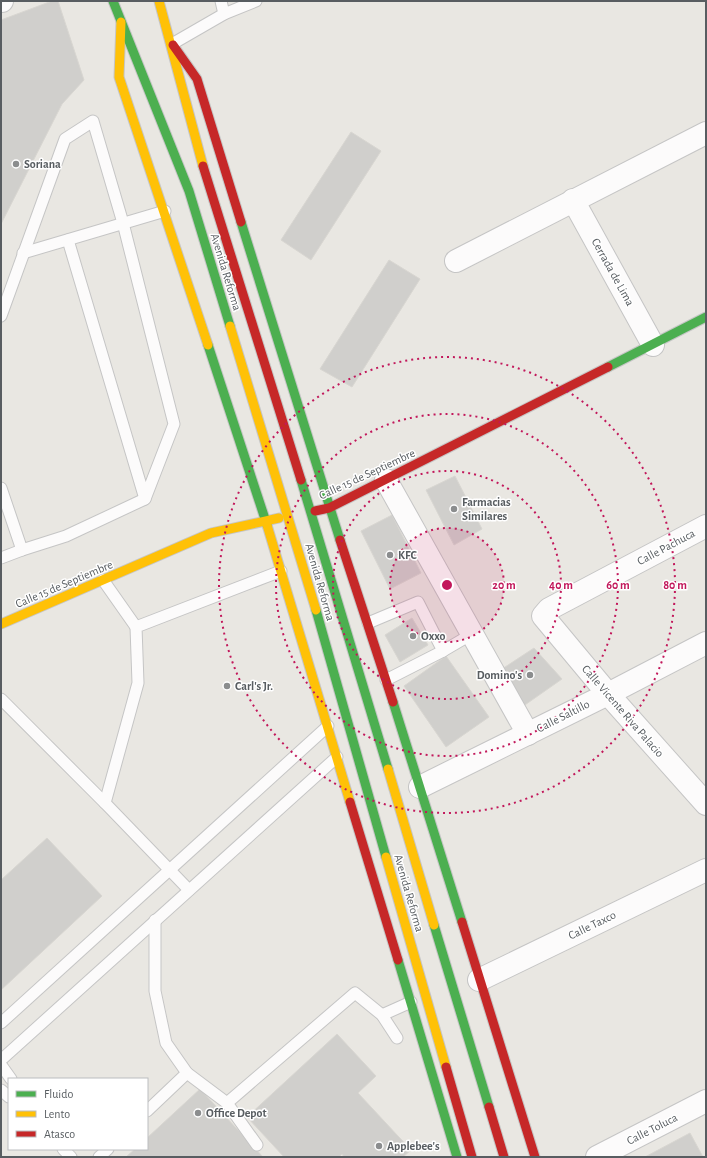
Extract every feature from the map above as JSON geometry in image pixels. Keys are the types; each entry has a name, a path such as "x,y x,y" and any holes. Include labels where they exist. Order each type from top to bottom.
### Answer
{"street":[{"name":"Avenida Reforma","path":"113,1 120,22 189,191 300,514 504,1157"},
{"name":"Avenida Reforma","path":"159,1 172,44 208,184 300,514 472,1157"},
{"name":"Avenida Reforma","path":"120,22 119,77 165,211 266,521 457,1157"},
{"name":"Avenida Reforma","path":"172,44 197,79 329,508 368,623 535,1157"},
{"path":"456,261 706,133"},
{"name":"Cerrada de Lima","path":"573,200 653,344"},
{"name":"Calle 15 de Septiembre","path":"1,624 211,533 329,508 706,317"},
{"path":"386,480 528,734"},
{"name":"Calle Pachuca","path":"543,616 549,609 706,526"},
{"name":"Calle Vicente Riva Palacio","path":"543,616 608,694 706,804"},
{"name":"Calle Saltillo","path":"420,787 608,694 706,643"},
{"name":"Calle Taxco","path":"479,980 706,870"},
{"name":"Calle Toluca","path":"597,1157 706,1101"}],"lane":[{"path":"221,1 224,14"},
{"path":"172,44 224,14 256,1"},
{"path":"1,316 65,139 93,121 123,223 174,424 145,499 66,536 1,558"},
{"path":"23,253 165,211"},
{"path":"68,240 145,499"},
{"path":"1,488 22,550"},
{"path":"136,627 281,571"},
{"path":"103,580 136,627 138,683 105,804"},
{"path":"368,623 418,602 443,651"},
{"path":"386,680 443,651 472,634"},
{"path":"1,699 189,890"},
{"path":"1,1023 328,726"},
{"path":"1,1060 337,757"},
{"path":"155,920 155,991 166,1043 187,1073 227,1103 257,1145"},
{"path":"227,1103 355,993 382,1015 397,1038"},
{"path":"382,1015 411,1002"},
{"path":"1,1065 10,1078"},
{"path":"148,1110 187,1073"},
{"path":"99,1157 107,1150"}],"building":[{"name":"Soriana","path":"52,1 58,1 84,80 62,104 1,224 1,20"},
{"path":"351,132 381,151 311,260 281,240"},
{"path":"389,260 420,279 352,387 320,369"},
{"name":"Farmacias Similares","path":"455,476 482,529 454,545 426,490"},
{"path":"392,515 421,573 390,589 361,531"},
{"path":"412,618 428,645 400,662 385,635"},
{"name":"Domino's","path":"534,648 562,679 522,707 499,671"},
{"path":"446,656 489,717 446,747 404,686"},
{"path":"47,838 102,896 1,990 1,880"},
{"path":"337,1034 376,1076 358,1093 411,1150 403,1157 344,1157 342,1154 339,1157 284,1157 247,1117"},
{"name":"Office Depot","path":"200,1089 263,1157 126,1157 134,1150 148,1150 148,1137"},
{"path":"690,1133 703,1157 645,1157"}],"traffic: fast":[{"path":"113,1 189,191 230,326"},
{"path":"241,222 340,540"},
{"path":"608,367 706,317"},
{"path":"208,345 267,525"},
{"path":"301,480 388,769"},
{"path":"316,610 386,857"},
{"path":"393,702 462,922"},
{"path":"434,925 489,1107"},
{"path":"398,960 457,1157"}],"traffic: slow":[{"path":"159,1 203,166"},
{"path":"121,22 119,77 208,345"},
{"path":"230,326 316,610"},
{"path":"1,624 211,533 279,518"},
{"path":"267,525 350,802"},
{"path":"388,769 434,925"},
{"path":"386,857 446,1067"}],"traffic: jam":[{"path":"173,45 197,79 241,222"},
{"path":"203,166 301,480"},
{"path":"315,511 329,508 608,367"},
{"path":"340,540 393,702"},
{"path":"350,802 398,960"},
{"path":"462,922 535,1157"},
{"path":"446,1067 472,1157"},
{"path":"489,1107 504,1157"}],"place":[{"name":"Soriana","path":"16,164"},
{"name":"Farmacias Similares","path":"454,509"},
{"name":"KFC","path":"390,555"},
{"name":"Oxxo","path":"413,636"},
{"name":"Domino's","path":"530,675"},
{"name":"Carl's Jr.","path":"227,686"},
{"name":"Office Depot","path":"198,1113"},
{"name":"Applebee's","path":"379,1146"}]}
